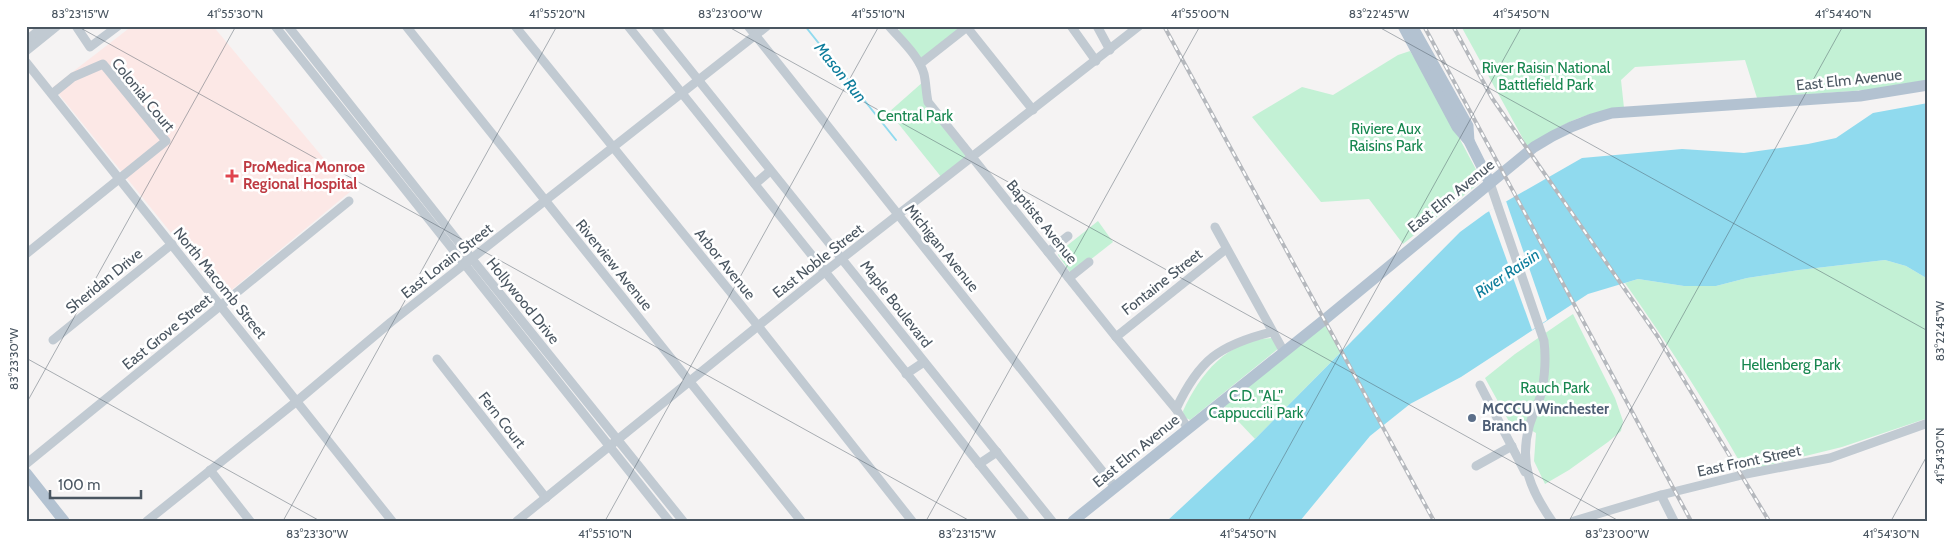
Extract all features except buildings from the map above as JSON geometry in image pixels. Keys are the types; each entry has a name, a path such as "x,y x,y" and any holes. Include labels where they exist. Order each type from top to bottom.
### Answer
{"main road":[{"path":"1403,26 1457,127 1469,141 1490,183"},
{"path":"1412,26 1468,126 1469,141"},
{"name":"East Elm Avenue","path":"1073,521 1284,352 1490,183 1547,139 1576,124 1612,113 1860,96 1928,85"},
{"path":"26,473 64,521"}],"street":[{"path":"26,41 44,26"},
{"path":"26,51 57,26"},
{"path":"76,26 90,47 118,26"},
{"name":"Hollywood Drive","path":"275,26 468,262 618,440 682,521"},
{"name":"Riverview Avenue","path":"406,26 801,521"},
{"name":"Arbor Avenue","path":"515,26 611,147 758,326 912,521"},
{"path":"628,26 1025,521"},
{"name":"Maple Boulevard","path":"655,26 1052,521"},
{"name":"Michigan Avenue","path":"748,26 1115,487"},
{"name":"East Lorain Street","path":"148,521 297,401 391,322 767,26"},
{"path":"1071,26 1096,61"},
{"path":"1097,26 1110,50"},
{"name":"East Noble Street","path":"522,519 826,271 1139,26"},
{"name":"Baptiste Avenue","path":"893,27 920,64 928,102 1176,409 1188,429"},
{"path":"920,64 967,27 1033,110"},
{"path":"283,37 292,28"},
{"name":"Hollywood Drive","path":"292,28 468,262 669,521"},
{"name":"North Macomb Street","path":"26,62 392,521"},
{"name":"Colonial Court","path":"52,94 73,77 103,64 166,141 120,179"},
{"path":"755,184 770,171"},
{"path":"26,254 120,179"},
{"path":"1490,183 1541,329 1546,356 1542,391 1528,435 1526,449 1528,476"},
{"name":"East Grove Street","path":"26,464 349,201"},
{"path":"1214,227 1271,332 1284,352"},
{"path":"1048,252 1068,236"},
{"name":"Sheridan Drive","path":"53,340 172,244"},
{"name":"Fontaine Street","path":"1116,337 1226,249"},
{"path":"1069,278 1090,262"},
{"path":"1176,409 1195,374 1207,360 1233,343 1271,332"},
{"name":"Fern Court","path":"438,359 546,498"},
{"name":"Maple Boulevard","path":"906,374 924,362"},
{"path":"1480,385 1528,476 1536,498 1552,521"},
{"name":"East Front Street","path":"1574,521 1661,495 1746,474 1830,458 1928,423"},
{"path":"1476,466 1512,446"},
{"path":"979,464 997,452"},
{"path":"210,470 250,521"},
{"path":"1661,495 1674,521"}],"shaded area":[{"name":"ProMedica Monroe Regional Hospital","path":"132,26 213,26 351,191 223,297 53,87"}],"green space":[{"path":"901,26 960,26 959,29 922,58 918,57 899,31"},
{"name":"River Raisin National Battlefield Park","path":"1461,26 1928,26 1928,80 1866,90 1757,98 1745,60 1635,67 1621,80 1624,108 1597,112 1573,120 1550,132 1528,148"},
{"name":"Riviere Aux Raisins Park","path":"1410,51 1430,83 1480,177 1478,184 1403,244 1369,199 1321,202 1252,117 1302,87 1333,95 1398,55"},
{"name":"Central Park","path":"923,82 925,92 967,155 965,160 942,178 889,112"},
{"path":"1098,221 1113,242 1076,271 1070,272 1058,255 1059,252"},
{"name":"Hellenberg Park","path":"1885,260 1906,266 1928,279 1928,418 1842,447 1745,471 1657,329 1625,283 1638,279 1684,286 1716,286 1747,278 1799,270"},
{"name":"Rauch Park","path":"1573,314 1615,398 1623,421 1621,431 1608,442 1569,470 1545,484 1534,461 1536,433 1523,426 1511,425 1485,378 1515,354"},
{"name":"C.D. \"AL\" Cappuccili Park","path":"1324,320 1341,352 1255,439 1221,403"},
{"path":"1272,338 1279,348 1190,420 1184,417 1183,411 1190,397 1217,361 1242,345 1256,340"}],"water":[{"name":"River Raisin","path":"1928,103 1928,279 1906,266 1885,260 1747,278 1716,286 1684,286 1638,279 1588,294 1461,377 1410,404 1370,436 1300,521 1167,521 1255,439 1460,232 1486,213 1582,158 1682,149 1744,153 1808,144 1836,138 1873,113"}],"pier":[{"path":"1506,201 1547,320 1532,330 1489,211"}],"waterway":[{"name":"Mason Run","path":"805,26 896,140"}],"railway":[{"path":"1164,26 1434,521"},
{"path":"1424,26 1691,521"},
{"path":"1453,26 1492,98 1658,337 1769,521"}],"place":[{"name":"ProMedica Monroe Regional Hospital","path":"232,176"},
{"name":"MCCCU Winchester Branch","path":"1472,418"}]}
